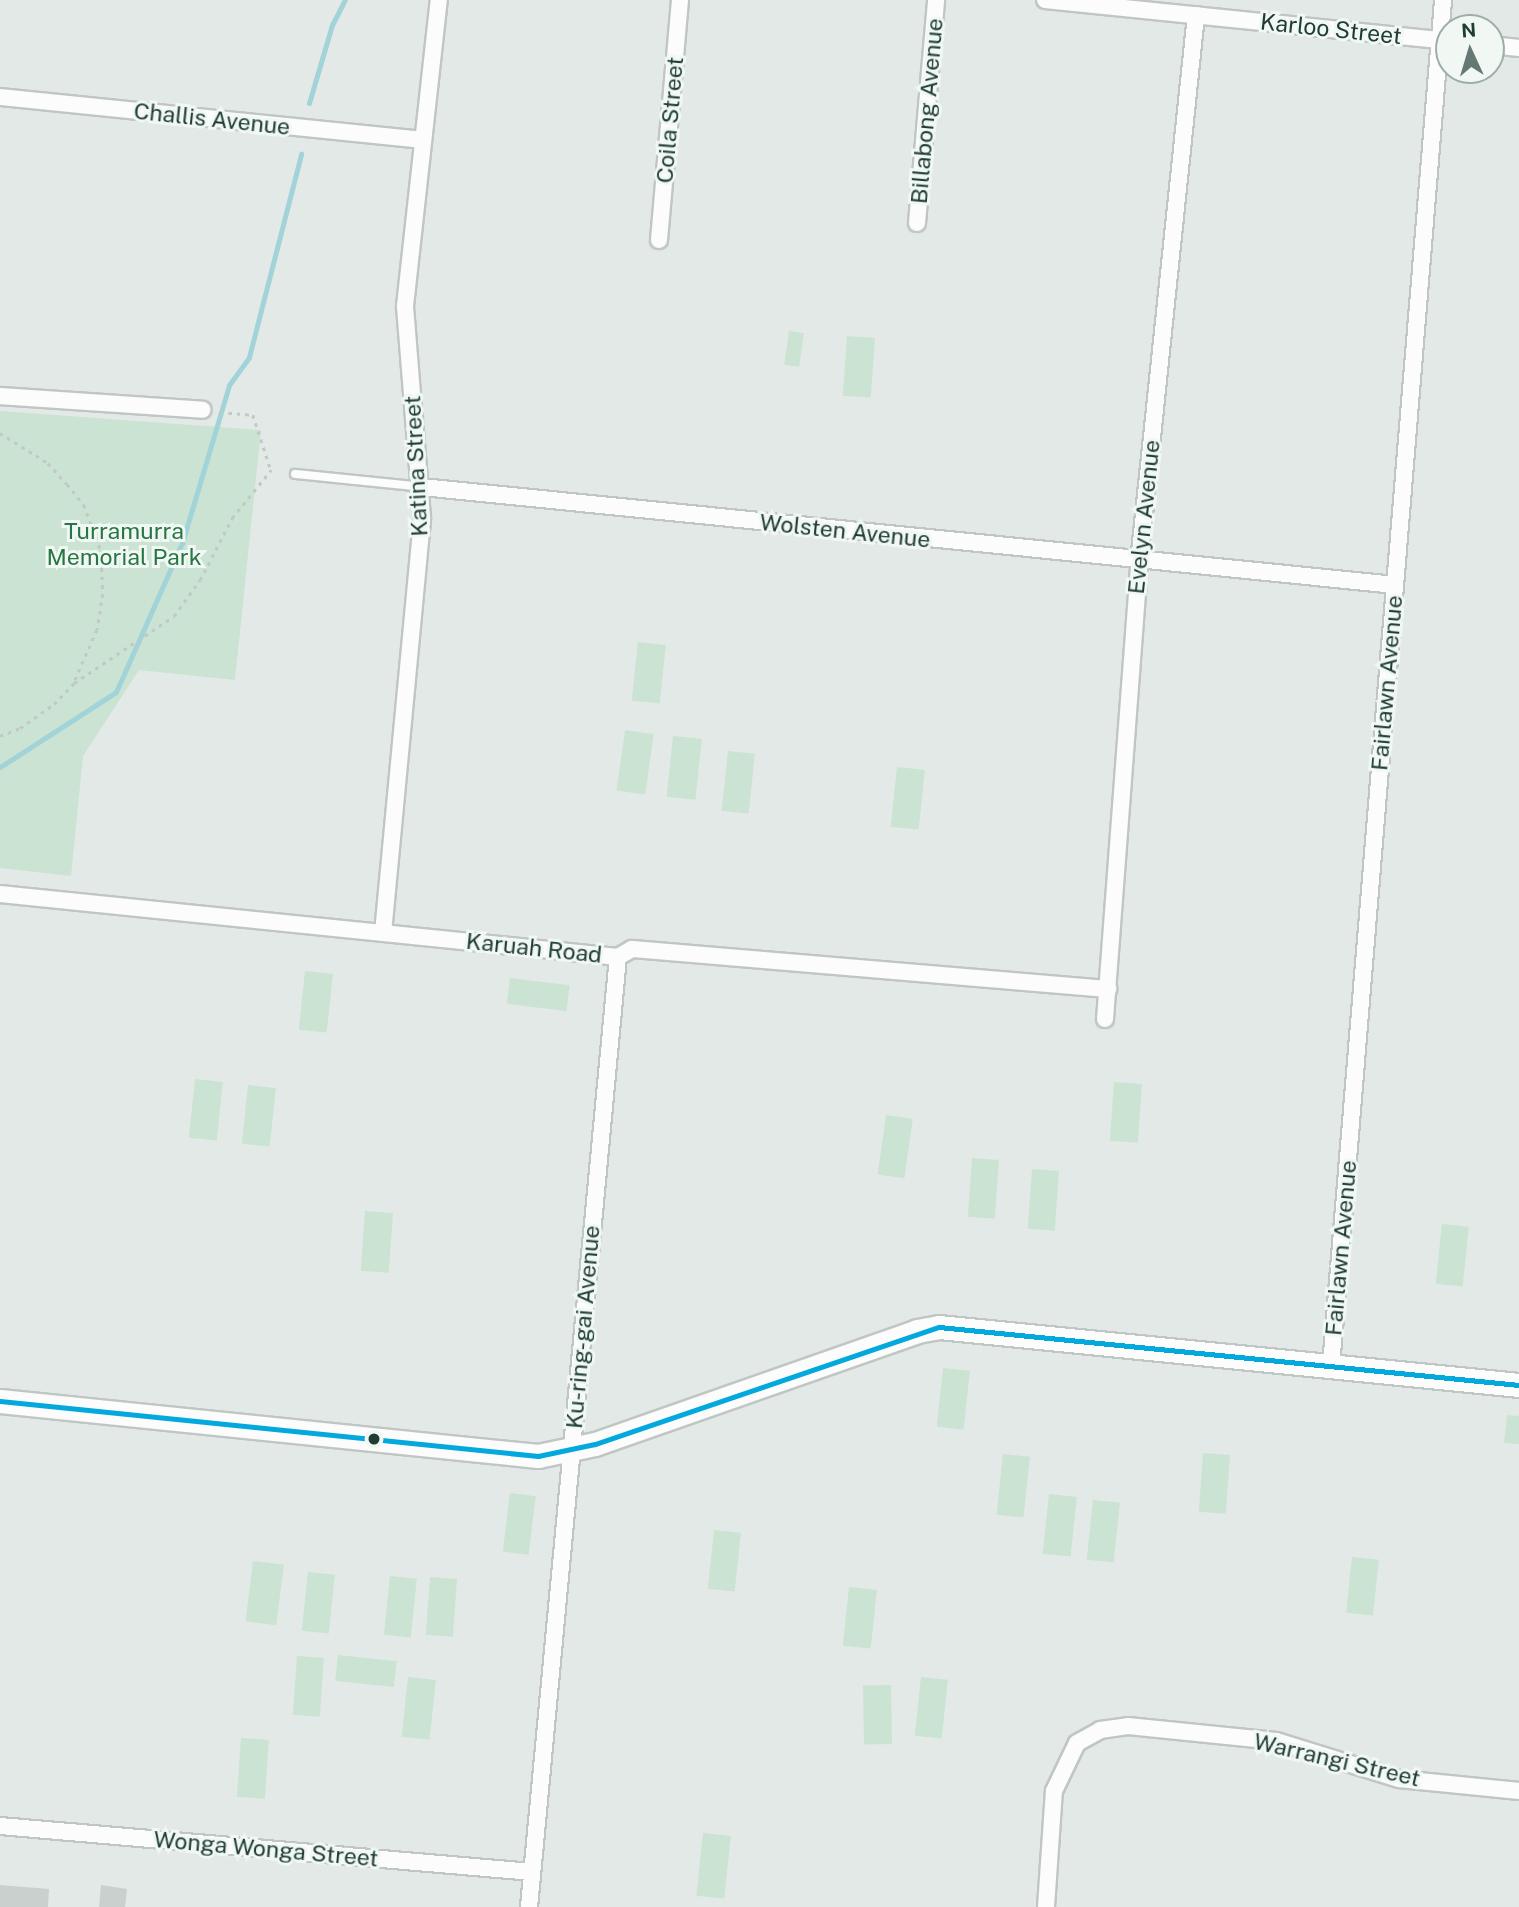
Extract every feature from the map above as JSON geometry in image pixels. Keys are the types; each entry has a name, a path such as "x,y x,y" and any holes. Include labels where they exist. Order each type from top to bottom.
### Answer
{"street":[{"name":"Katina Street","path":"383,933 422,518 422,487 405,306 439,0"},
{"name":"Coila Street","path":"659,240 680,0"},
{"name":"Billabong Avenue","path":"917,223 936,0"},
{"name":"Karloo Street","path":"1045,0 1435,39"},
{"name":"Evelyn Avenue","path":"1105,1019 1139,562 1196,15"},
{"name":"Fairlawn Avenue","path":"1331,1366 1395,585 1441,84"},
{"name":"Challis Avenue","path":"0,97 423,140"},
{"path":"0,396 209,411"},
{"name":"Wolsten Avenue","path":"422,487 1139,562 1395,585"},
{"name":"Karuah Road","path":"0,894 618,957 632,949 1108,989"},
{"name":"Ku-ring-gai Avenue","path":"529,1907 618,957"},
{"path":"0,1401 538,1456 571,1451 916,1331 939,1327 1519,1385"},
{"name":"Warrangi Street","path":"1046,1907 1055,1791 1077,1743 1100,1730 1128,1726 1276,1741 1399,1779 1519,1791"},
{"name":"Wonga Wonga Street","path":"0,1826 532,1872"}],"lane":[{"name":"Wolsten Avenue","path":"295,474 422,487"}],"path":[{"path":"0,736 46,710 74,683 174,616 200,580 232,518 271,470 253,415 209,411"},
{"path":"0,433 48,463 67,484 84,505 101,551 103,594 97,630 74,683"}],"green space":[{"path":"789,331 804,333 799,367 784,365"},
{"path":"847,336 875,338 871,398 843,396"},
{"name":"Turramurra Memorial Park","path":"0,411 261,430 235,680 139,670 83,756 71,876 0,868"},
{"path":"638,642 666,645 660,704 632,701"},
{"path":"625,730 654,734 645,794 617,790"},
{"path":"673,736 702,739 695,800 667,797"},
{"path":"728,751 755,754 749,813 722,811"},
{"path":"897,767 925,770 919,830 891,827"},
{"path":"305,971 333,974 327,1033 299,1030"},
{"path":"510,978 570,985 566,1011 507,1004"},
{"path":"195,1079 223,1082 217,1141 189,1138"},
{"path":"1114,1082 1142,1084 1138,1143 1110,1141"},
{"path":"248,1085 276,1088 270,1147 242,1144"},
{"path":"886,1115 913,1119 904,1178 878,1174"},
{"path":"972,1158 999,1160 995,1219 968,1217"},
{"path":"1032,1169 1059,1171 1055,1231 1028,1229"},
{"path":"365,1211 393,1213 389,1273 361,1271"},
{"path":"1442,1224 1469,1227 1463,1286 1436,1284"},
{"path":"943,1368 970,1371 964,1429 937,1427"},
{"path":"1507,1415 1519,1416 1519,1444 1504,1443"},
{"path":"1203,1453 1230,1455 1226,1514 1199,1512"},
{"path":"1003,1454 1030,1457 1023,1517 997,1515"},
{"path":"510,1493 536,1496 529,1555 503,1552"},
{"path":"1049,1494 1077,1497 1071,1557 1043,1554"},
{"path":"1093,1500 1120,1503 1114,1562 1087,1560"},
{"path":"714,1530 741,1533 735,1591 708,1589"},
{"path":"1352,1557 1379,1560 1373,1616 1346,1613"},
{"path":"253,1561 284,1565 276,1625 246,1622"},
{"path":"308,1572 335,1575 329,1633 302,1631"},
{"path":"390,1576 417,1579 411,1637 384,1635"},
{"path":"430,1577 457,1579 453,1637 426,1635"},
{"path":"849,1587 877,1590 871,1649 843,1646"},
{"path":"338,1655 397,1661 394,1687 335,1681"},
{"path":"297,1656 324,1658 320,1717 293,1715"},
{"path":"408,1677 436,1680 430,1740 402,1737"},
{"path":"921,1677 948,1680 942,1738 915,1736"},
{"path":"863,1685 891,1685 892,1744 864,1744"},
{"path":"241,1738 269,1740 265,1799 237,1797"},
{"path":"703,1833 731,1836 724,1899 696,1896"}],"building":[{"path":"0,1885 49,1889 48,1907 0,1907"},
{"path":"101,1885 127,1889 125,1907 99,1907"}],"waterway":[{"path":"309,103 332,25 345,0"},
{"path":"0,767 116,692 182,543 229,385 249,357 301,154"}],"transit line":[{"path":"0,1401 538,1456 595,1444 939,1327 1519,1385"}]}
